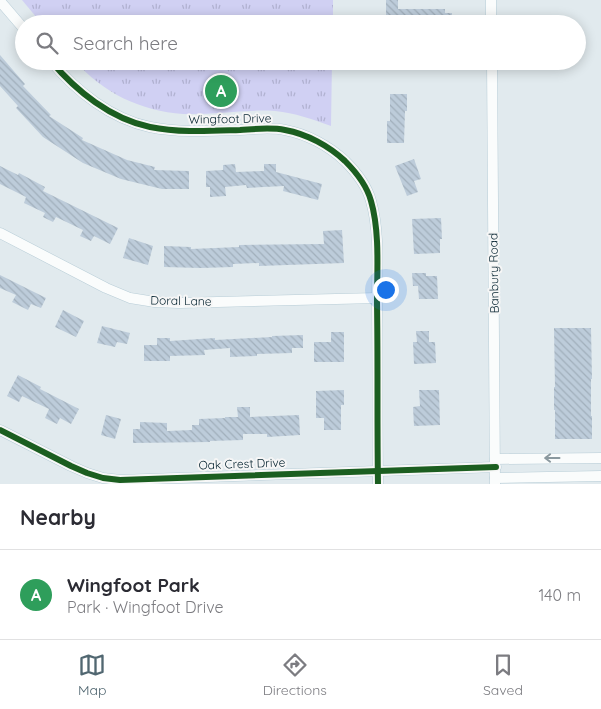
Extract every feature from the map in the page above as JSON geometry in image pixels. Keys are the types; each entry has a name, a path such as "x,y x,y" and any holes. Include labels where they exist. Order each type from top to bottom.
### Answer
{"street":[{"path":"491,0 492,15"},
{"path":"0,1 15,18"},
{"name":"Wingfoot Drive","path":"58,70 80,91 101,106 124,118 148,127 177,131 284,130 313,139 338,155 351,167 362,182 371,200 375,218 378,484"},
{"name":"Banbury Road","path":"492,70 495,472"},
{"name":"Doral Lane","path":"0,233 106,288 130,298 179,303 377,298"},
{"name":"Oak Crest Drive","path":"0,430 86,473 120,480 378,471 495,472"},
{"path":"495,472 601,458"},
{"path":"495,472 601,476"}],"green space":[{"path":"22,0 333,0 333,15 34,15"},
{"path":"84,70 332,70 331,126 296,115 275,111 183,114 152,109 110,91"}],"building":[{"path":"386,0 398,0 398,9 445,9 445,13 452,13 452,15 386,15"},
{"path":"0,55 25,84 23,86 51,115 49,116 83,138 82,140 127,160 155,167 154,170 189,171 189,189 162,189 121,179 83,163 43,137 16,108 18,106 0,86"},
{"path":"390,94 407,94 404,143 387,143 387,121 390,121"},
{"path":"414,159 421,179 414,181 418,192 407,196 395,166"},
{"path":"235,164 236,172 264,171 264,164 276,164 276,172 322,184 318,200 283,191 284,186 247,188 246,185 225,187 226,196 210,197 210,187 206,187 206,171 223,170 223,165"},
{"path":"0,166 18,175 19,173 45,187 43,191 118,228 110,244 94,236 91,241 80,236 83,230 56,217 53,222 43,217 45,213 24,203 26,197 0,184"},
{"path":"441,218 442,239 440,239 440,253 414,254 412,219"},
{"path":"342,230 344,263 259,266 259,263 233,264 233,267 164,267 164,246 191,247 191,249 239,247 239,245 324,244 323,231"},
{"path":"129,238 153,246 148,265 123,258"},
{"path":"412,273 426,273 426,276 437,276 438,299 419,299 418,286 413,286"},
{"path":"0,275 46,298 41,308 31,304 28,310 12,302 16,295 0,288"},
{"path":"63,310 84,321 76,337 55,327"},
{"path":"102,326 130,333 127,344 117,342 115,347 97,343"},
{"path":"554,328 591,328 592,439 555,439"},
{"path":"416,331 429,331 429,342 435,342 436,363 414,364 413,342 417,342"},
{"path":"331,332 344,332 344,362 314,362 314,342 331,342"},
{"path":"303,335 303,348 292,348 292,353 230,357 230,348 204,350 205,355 170,356 170,361 144,361 144,345 157,345 157,338 170,338 170,341"},
{"path":"18,375 41,387 40,389 79,409 71,424 60,418 57,424 45,418 49,409 22,396 19,402 7,396"},
{"path":"344,390 344,405 341,405 341,430 324,430 324,418 316,418 316,391"},
{"path":"419,390 439,390 440,425 414,426 413,407 420,406"},
{"path":"237,407 250,407 250,417 299,415 300,435 267,437 267,434 243,434 243,440 133,443 133,429 140,429 140,422 167,423 167,431 192,430 192,425 199,425 199,419 238,417"},
{"path":"106,415 121,419 115,439 101,435"}],"cycle path":[{"path":"59,70 83,93 108,111 136,123 161,129 183,131 268,128 293,132 317,141 332,150 357,175 367,190 371,201 377,238 378,484"},
{"path":"0,430 87,473 103,478 120,480 496,467"}],"place":[{"name":"Wingfoot Park","path":"221,91"}]}
